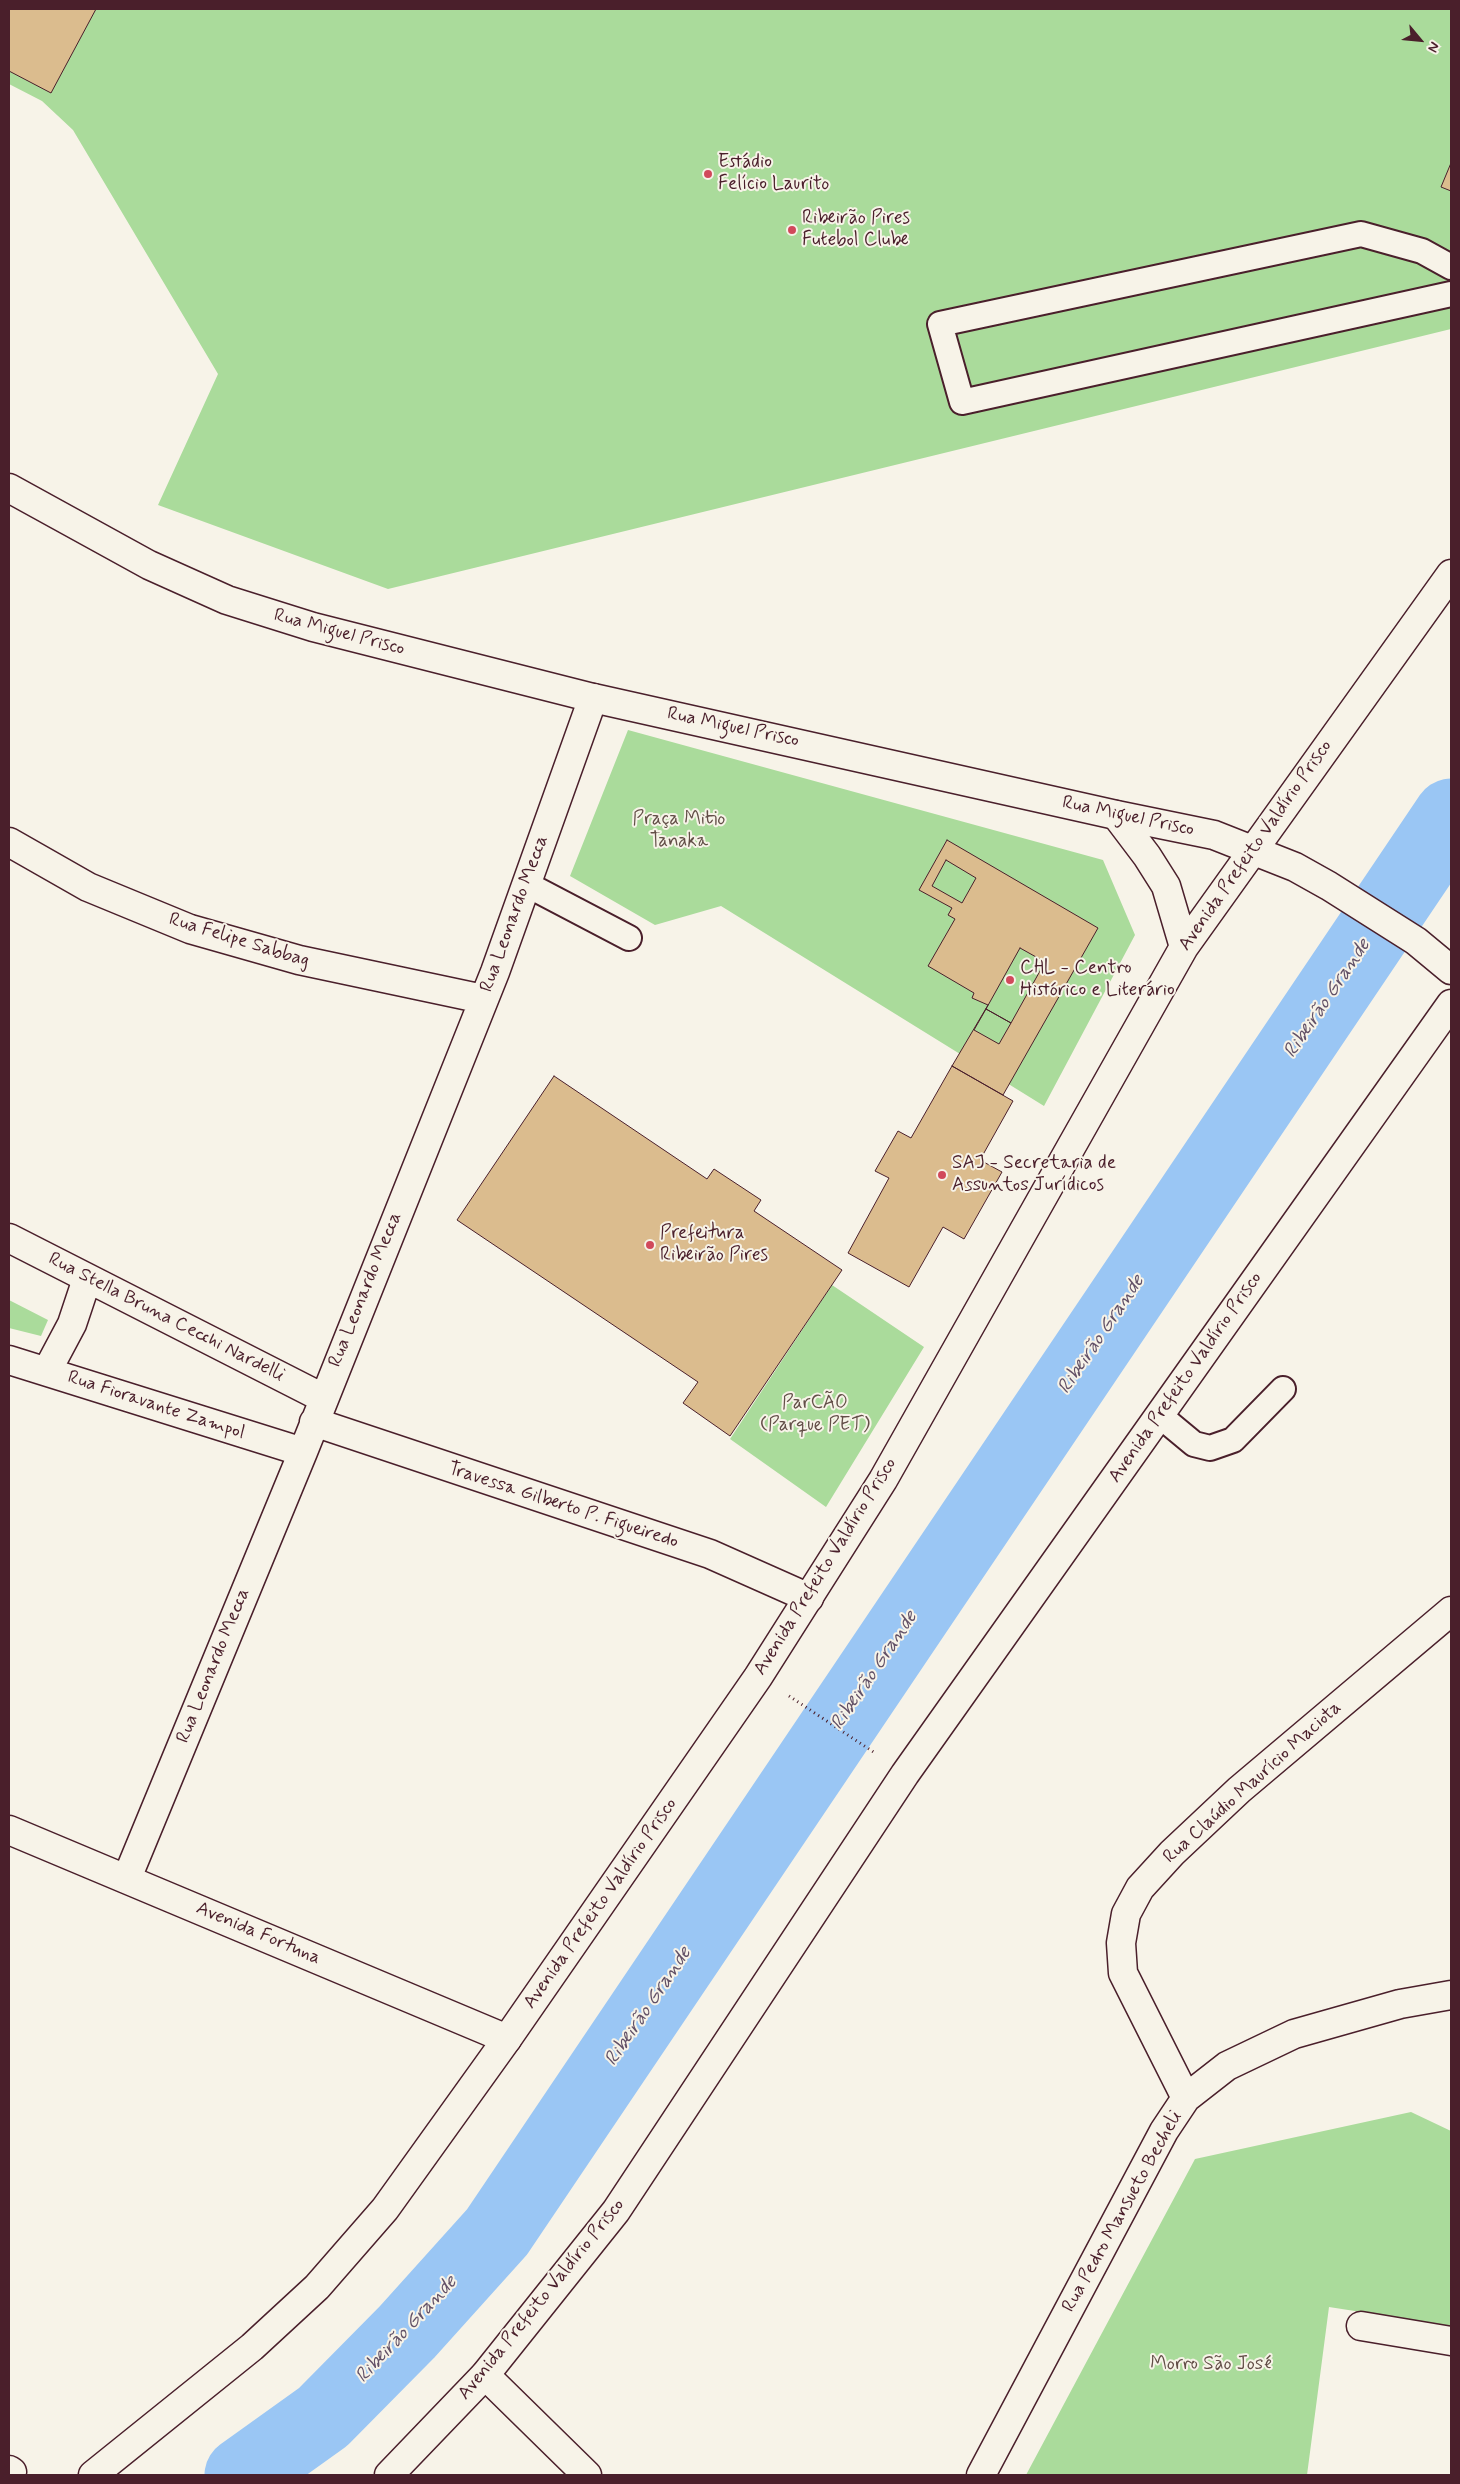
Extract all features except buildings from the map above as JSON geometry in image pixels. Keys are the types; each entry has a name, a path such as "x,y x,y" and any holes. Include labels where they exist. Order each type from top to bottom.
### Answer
{"street":[{"name":"Rua Miguel Prisco","path":"9,488 148,565 227,600 313,627 593,698 1116,815 1214,835 1254,849 1295,867 1329,886 1416,941 1451,970"},
{"name":"Avenida Prefeito Valdírio Prisco","path":"93,2475 252,2347 317,2287 385,2209 508,2039 758,1677 883,1480 1184,947 1451,574"},
{"name":"Rua Leonardo Mecca","path":"127,1878 303,1452 318,1410 483,1000 593,698"},
{"path":"1116,815 1147,856 1166,886 1184,947"},
{"name":"Rua Felipe Sabbag","path":"9,842 88,887 190,929 299,960 483,1000"},
{"name":"Avenida Prefeito Valdírio Prisco","path":"389,2475 485,2375 616,2211 905,1774 1451,1004"},
{"name":"Rua Stella Bruna Cecchi Nardelli","path":"9,1238 87,1279 318,1410"},
{"path":"47,1371 72,1324 87,1279"},
{"name":"Rua Fioravante Zampol","path":"9,1360 303,1452"},
{"name":"Travessa Gilberto P. Figueiredo","path":"318,1410 710,1554 809,1598"},
{"name":"Rua Claúdio Maurício Maciota","path":"1186,2098 1123,1972 1121,1943 1126,1914 1140,1888 1172,1853 1232,1796 1451,1610"},
{"name":"Avenida Fortuna","path":"9,1830 508,2039"},
{"name":"Rua Pedro Mansueto Becheli","path":"981,2475 1164,2131 1186,2098 1227,2066 1294,2034 1400,2004 1451,1995"},
{"path":"1361,2326 1451,2341"},
{"path":"485,2375 587,2475"}],"lane":[{"path":"1451,267 1422,251 1361,234 940,324 962,402 1451,294"},
{"path":"526,884 630,938"},
{"path":"1159,1415 1194,1444 1210,1448 1232,1440 1283,1389"}],"path":[{"path":"798,1701 878,1755"}],"green space":[{"name":"Ribeirão Pires Futebol Clube","path":"9,9 1451,9 1451,329 388,589 158,505 218,374 73,130 42,101 9,84"},
{"name":"Praça Mitio Tanaka","path":"628,730 1103,860 1135,935 1044,1106 721,906 655,925 570,876"},
{"name":"ParCÃO (Parque PET)","path":"832,1285 924,1347 826,1507 730,1439"},
{"path":"9,1300 48,1320 41,1336 9,1328"},
{"name":"Morro São José","path":"1411,2112 1451,2131 1451,2326 1329,2307 1307,2475 1026,2475 1195,2159"}],"waterway":[{"name":"Ribeirão Grande","path":"242,2475 323,2417 407,2332 497,2232 1451,816"}],"place":[{"name":"Estádio Felício Laurito","path":"708,174"},
{"name":"Ribeirão Pires Futebol Clube","path":"792,230"},
{"name":"CHL - Centro Histórico e Literário","path":"1010,980"},
{"name":"SAJ - Secretaria de Assuntos Jurídicos","path":"942,1175"},
{"name":"Prefeitura Ribeirão Pires","path":"650,1245"}]}
